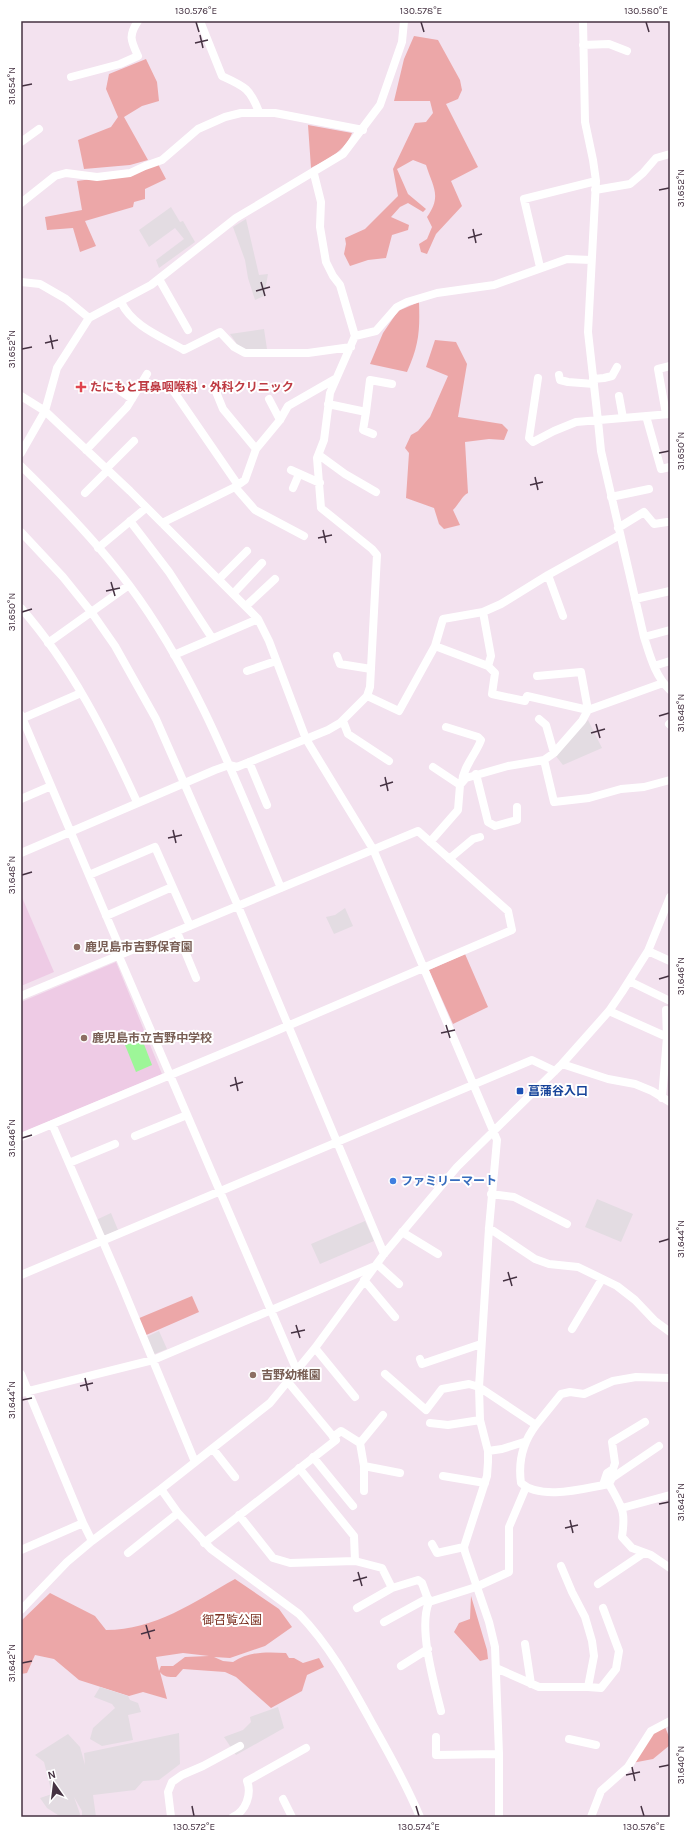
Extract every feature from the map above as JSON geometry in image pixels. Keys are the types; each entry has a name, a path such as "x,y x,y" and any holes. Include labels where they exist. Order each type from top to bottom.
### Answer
{"street":[{"path":"71,77 120,64 138,56 130,40 131,33 138,21"},
{"path":"200,21 222,76 245,87 251,95 259,112"},
{"path":"21,453 45,411 57,368 89,318 121,302 159,279 236,218 293,184 314,174 344,154 380,105 402,42 404,21"},
{"path":"583,21 585,122 593,160 595,186 588,332 601,451 644,637 654,666 663,683 670,690"},
{"path":"584,45 609,44 627,50"},
{"path":"21,203 55,176 66,173 97,177 130,173 162,160 198,129 225,117 241,113 275,113 363,130"},
{"path":"21,142 39,129"},
{"path":"540,267 524,199 595,186 630,184 643,173 656,158 670,154"},
{"path":"21,853 185,782 229,765 237,767 328,730 343,720 367,696 370,686 377,555 372,549 321,508 320,483 317,471 318,455 324,440 328,404 335,379 355,336 340,285 333,276 326,262 320,227 321,202 314,174"},
{"path":"355,336 376,331 397,307 407,302 438,293 494,285 540,267 567,259 591,260"},
{"path":"159,279 188,330"},
{"path":"21,282 40,284 66,299 89,318"},
{"path":"121,302 126,312 137,323 184,350 220,332 234,347 245,353 308,353 351,347"},
{"path":"538,378 529,438 533,442 576,422 668,414 658,369 670,366"},
{"path":"559,375 560,380 568,382 593,381 612,376 617,367"},
{"path":"86,450 127,407 147,374"},
{"path":"162,523 237,486 246,480 256,449 280,420 288,406 335,379"},
{"path":"373,434 363,430 370,380 392,384"},
{"path":"170,386 237,486 255,510 304,536"},
{"path":"214,387 223,409 256,449"},
{"path":"118,390 132,399"},
{"path":"21,396 45,411 162,523 258,619 276,660 306,739 373,849 473,1086 494,1130 497,1140 491,1194 479,1387 480,1420 488,1451 487,1476 464,1547 464,1552 489,1622 495,1647 499,1754 499,1817"},
{"path":"619,396 623,418"},
{"path":"269,399 280,420"},
{"path":"328,404 366,412"},
{"path":"646,416 661,469 670,467"},
{"path":"85,493 134,441"},
{"path":"318,455 345,474 376,492"},
{"path":"21,466 60,504 129,585 174,654 199,700 229,765 281,888"},
{"path":"293,488 295,472 320,483"},
{"path":"611,497 649,489"},
{"path":"98,548 146,508"},
{"path":"367,696 399,711 435,646 443,619 483,612 501,604 619,532 644,512 654,524 667,522"},
{"path":"130,521 169,572 212,638"},
{"path":"21,532 63,577 92,613 133,676 156,719 185,782 238,906 384,1254"},
{"path":"219,579 247,551"},
{"path":"233,594 262,563"},
{"path":"548,575 563,616"},
{"path":"246,606 275,579"},
{"path":"48,643 92,613 129,585"},
{"path":"635,599 670,591"},
{"path":"21,609 48,643 81,693 110,744 137,802"},
{"path":"483,612 491,656 488,666"},
{"path":"174,654 258,619"},
{"path":"644,637 670,630"},
{"path":"435,646 488,666 495,673 492,694 526,701 527,696 588,710 663,683"},
{"path":"337,656 340,664 371,670"},
{"path":"247,671 276,660"},
{"path":"654,666 670,661"},
{"path":"461,784 466,778 476,774 508,766 544,760 554,753 582,722 588,710 581,672 537,676"},
{"path":"81,693 22,717 106,916 170,1075 297,1371"},
{"path":"539,719 546,725 554,753"},
{"path":"343,720 348,734 390,761"},
{"path":"430,842 458,810 463,775 478,747 480,740 478,737 446,727"},
{"path":"544,760 554,802 589,798 621,789 644,787 670,780"},
{"path":"249,762 267,805"},
{"path":"433,767 461,784"},
{"path":"476,774 488,822 495,826 517,820 517,807"},
{"path":"21,799 51,786"},
{"path":"21,996 120,953 177,932 418,831 508,911 512,930 288,1026 21,1137"},
{"path":"450,859 473,839 480,837"},
{"path":"89,875 155,847 190,926"},
{"path":"106,916 172,887"},
{"path":"21,1610 67,1562 92,1541 161,1490 270,1403 315,1348 384,1254 457,1167 562,1064 609,1011 648,951 670,897"},
{"path":"177,932 196,978"},
{"path":"648,951 670,961"},
{"path":"629,981 668,1000"},
{"path":"662,1098 667,1037 666,1010"},
{"path":"609,1011 667,1037"},
{"path":"21,1275 532,1060 555,1071"},
{"path":"562,1064 608,1079 635,1084 652,1091 670,1102"},
{"path":"135,1136 187,1115"},
{"path":"52,1124 195,1462"},
{"path":"69,1163 115,1144"},
{"path":"491,1194 514,1197 567,1224"},
{"path":"489,1228 535,1258 549,1264 573,1266 617,1286 635,1300 655,1321 670,1332"},
{"path":"402,1232 438,1254"},
{"path":"24,1391 153,1360 376,1265"},
{"path":"376,1265 399,1284"},
{"path":"572,1329 602,1279"},
{"path":"364,1280 395,1317"},
{"path":"420,1359 422,1364 481,1344"},
{"path":"315,1348 355,1397"},
{"path":"21,1374 24,1391 92,1541"},
{"path":"385,1374 426,1410 442,1390 469,1384 479,1387 536,1425"},
{"path":"659,1446 612,1478 606,1485 552,1493 526,1487 521,1483 520,1476 524,1442 561,1394 570,1392 584,1394 613,1382 636,1377 670,1378"},
{"path":"204,1543 336,1440 288,1382"},
{"path":"360,1444 383,1415"},
{"path":"430,1423 448,1425 480,1420"},
{"path":"645,1422 612,1442 615,1464 613,1469 607,1474 606,1485 622,1508 625,1518 622,1537 632,1548 670,1568"},
{"path":"333,1437 341,1432 360,1444 364,1466 364,1491"},
{"path":"488,1451 502,1449 524,1442"},
{"path":"213,1448 235,1477"},
{"path":"313,1457 353,1506"},
{"path":"364,1466 400,1473"},
{"path":"299,1468 354,1536 355,1561"},
{"path":"442,1476 485,1482"},
{"path":"384,1622 429,1600 476,1587 509,1572 509,1527 526,1487"},
{"path":"161,1490 178,1513 204,1543 298,1614 310,1626 340,1666 405,1781 420,1817"},
{"path":"622,1508 670,1495"},
{"path":"128,1552 178,1513"},
{"path":"239,1515 273,1558 290,1563 355,1561 382,1568 392,1588"},
{"path":"21,1550 83,1523"},
{"path":"432,1544 437,1553 464,1547"},
{"path":"598,1584 644,1553"},
{"path":"562,1566 572,1592 585,1617 592,1641 594,1656 588,1687"},
{"path":"357,1608 392,1588 418,1580 422,1583 429,1600 425,1627 441,1711"},
{"path":"496,1668 539,1687 600,1688 616,1669 619,1651 603,1608"},
{"path":"525,1644 531,1684"},
{"path":"400,1666 428,1649"},
{"path":"591,1817 601,1791 628,1767 651,1730 670,1721"},
{"path":"436,1737 436,1755 499,1754"},
{"path":"569,1739 596,1745"},
{"path":"171,1817 168,1792 172,1782 182,1775 204,1766 240,1746"},
{"path":"233,1817 244,1808 248,1799 250,1788 247,1781 306,1748"},
{"path":"283,1799 292,1817"}],"shaded area":[{"path":"171,207 180,222 183,221 195,242 159,268 156,260 184,239 175,228 149,247 139,230"},
{"path":"246,219 259,275 268,274 264,296 255,300 248,278 245,260 233,227"},
{"path":"264,329 267,349 246,350 239,347 230,334"},
{"path":"588,720 602,748 563,765 555,755"},
{"path":"21,895 54,972 21,986"},
{"path":"345,908 353,926 334,934 326,917 335,915"},
{"name":"鹿児島市立吉野中学校","path":"116,962 162,1074 21,1133 21,1002"},
{"path":"142,1039 152,1065 136,1072 125,1045"},
{"path":"597,1199 633,1214 621,1242 585,1227"},
{"path":"111,1213 118,1230 103,1236 96,1220"},
{"path":"365,1221 374,1241 320,1264 311,1244"},
{"path":"159,1331 167,1349 152,1355 144,1338"},
{"path":"100,1687 128,1696 130,1700 138,1703 141,1712 128,1715 133,1740 102,1746 90,1739 93,1728 115,1708 112,1704 94,1697"},
{"path":"278,1707 284,1728 236,1755 224,1737 243,1730 251,1722 250,1717"},
{"path":"179,1733 180,1764 159,1780 143,1781 135,1790 93,1795 96,1817 82,1817 82,1811 74,1797 80,1814 79,1817 61,1817 47,1808 40,1798 52,1794 44,1762 35,1755 68,1734 80,1747 85,1765 84,1753"}],"green space":[{"path":"414,36 438,40 460,80 462,90 458,99 446,104 478,167 451,181 462,206 436,234 427,254 421,252 419,244 427,239 432,227 427,217 432,210 435,197 435,191 431,179 426,165 413,160 397,169 408,194 426,209 423,212 408,203 400,207 391,217 409,225 408,230 392,235 386,258 368,260 350,266 344,254 346,244 345,238 365,229 398,196 393,169 415,123 426,122 433,113 430,101 394,101 404,59"},
{"path":"146,59 157,82 159,101 142,106 124,117 148,160 130,165 84,169 78,140 111,127 118,117 106,89 109,74"},
{"path":"308,125 352,133 345,145 340,150 330,158 311,168"},
{"path":"158,164 166,179 145,189 145,199 134,202 133,207 85,221 96,246 80,252 73,228 47,230 45,217 82,210 77,181 130,174"},
{"path":"419,302 418,338 407,372 370,364 383,333 398,311"},
{"path":"435,340 456,342 467,364 458,417 502,424 508,430 504,440 489,439 465,442 468,493 453,510 460,525 444,529 439,524 434,508 406,498 409,453 405,448 411,435 418,431 430,417 448,376 426,367"},
{"path":"465,954 488,1007 453,1024 429,970"},
{"path":"192,1296 199,1312 144,1336 137,1319"},
{"name":"御召覧公園","path":"235,1579 279,1609 292,1627 265,1646 230,1658 214,1657 223,1661 233,1662 239,1658 252,1654 286,1653 289,1658 294,1658 303,1663 319,1658 324,1667 307,1675 302,1691 271,1708 236,1677 225,1672 183,1669 176,1677 166,1676 160,1672 167,1699 143,1692 129,1696 79,1680 54,1659 35,1655 27,1673 21,1674 21,1621 50,1593 95,1616 106,1630 124,1629 158,1620 174,1613","holes":["183,1653 209,1656 185,1657 173,1666 161,1666 159,1671 156,1657"]},
{"path":"471,1596 487,1650 488,1659 480,1661 454,1632 459,1623 470,1619"},
{"path":"665,1727 670,1739 670,1745 653,1759 632,1763 647,1737"}],"place":[{"name":"たにもと耳鼻咽喉科・外科クリニック","path":"81,387"},
{"name":"鹿児島市吉野保育園","path":"77,947"},
{"name":"鹿児島市立吉野中学校","path":"84,1038"},
{"name":"菖蒲谷入口","path":"520,1091"},
{"name":"ファミリーマート","path":"393,1181"},
{"name":"吉野幼稚園","path":"253,1375"}]}
